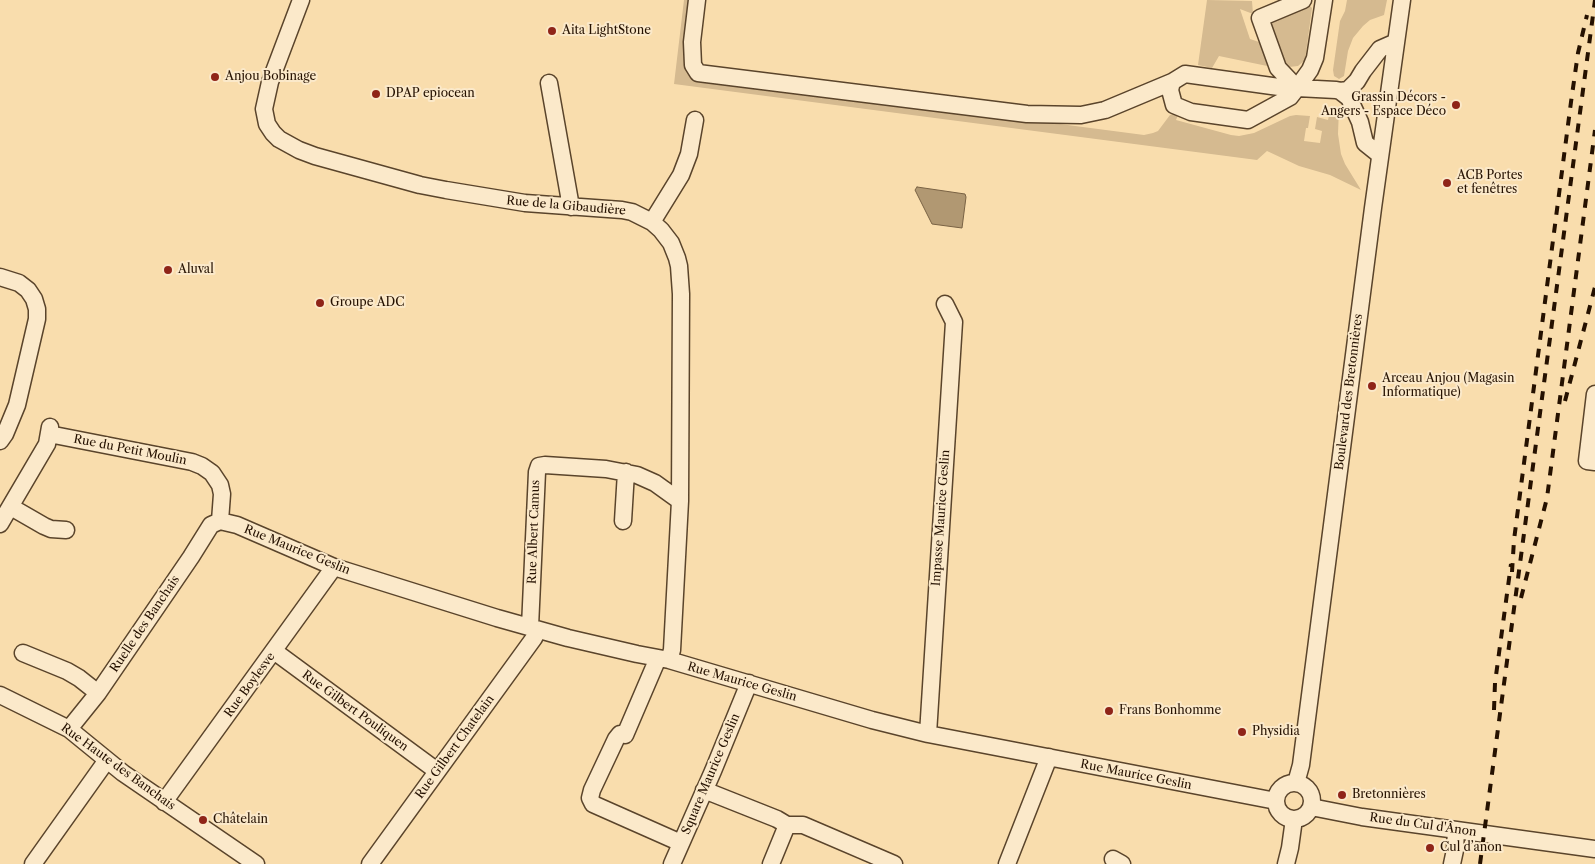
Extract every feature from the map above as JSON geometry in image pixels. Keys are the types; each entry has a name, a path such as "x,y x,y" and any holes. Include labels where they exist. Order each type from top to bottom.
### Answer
{"street":[{"name":"Rue de la Gibaudière","path":"301,0 270,82 264,109 267,124 279,139 298,150 315,156 420,185 500,200 622,210 652,222 661,230 674,250 679,266 680,278 680,501 672,650 664,659 626,735 620,734 616,738 590,798 593,804 681,842"},
{"path":"698,0 692,42 693,66 698,73 1027,114 1081,116 1105,110 1172,82 1185,74 1280,87 1348,90 1358,81 1363,71 1380,49 1396,42"},
{"path":"1297,88 1278,68 1260,18 1304,0"},
{"path":"1172,82 1170,90 1174,106 1191,112 1248,120 1290,97 1310,70 1315,58 1324,0"},
{"name":"Boulevard des Bretonnières","path":"1296,783 1300,765 1402,0"},
{"path":"549,83 571,207"},
{"path":"1340,91 1349,98 1360,122 1365,143 1380,155"},
{"path":"652,222 681,175 689,154 695,120"},
{"path":"0,277 20,283 34,299 37,309 17,405 5,434 0,441"},
{"name":"Impasse Maurice Geslin","path":"928,734 954,322 945,304"},
{"path":"1595,394 1587,461 1595,462"},
{"name":"Rue du Petit Moulin","path":"0,524 28,478 52,431 192,462 202,466 212,473 220,485 222,494 220,521"},
{"name":"Rue Albert Camus","path":"534,628 537,469 539,466 545,464 606,468 640,475 680,501"},
{"path":"623,521 626,472"},
{"path":"11,506 44,526 51,529 66,530"},
{"name":"Rue Maurice Geslin","path":"220,521 237,525 334,567 534,628 620,651 664,659 872,720 928,734 1276,801"},
{"name":"Ruelle des Banchais","path":"69,729 98,693 211,525 220,521"},
{"name":"Rue Boylesve","path":"164,802 334,567"},
{"name":"Rue Gilbert Chatelain","path":"370,864 534,638 534,628"},
{"name":"Rue Gilbert Pouliquen","path":"274,651 437,771"},
{"path":"23,653 67,671 98,693"},
{"name":"Square Maurice Geslin","path":"672,864 749,683"},
{"name":"Rue Haute des Banchais","path":"0,695 69,729 164,802 256,864"},
{"path":"1007,864 1049,758"},
{"path":"33,864 107,760"},
{"path":"1296,783 1308,790 1312,800 1311,807 1306,814 1301,818 1294,819 1284,816 1280,812 1276,801 1277,795 1282,788 1296,783"},
{"path":"704,790 777,819 787,825 803,825 894,864"},
{"name":"Rue du Cul d'Ânon","path":"1311,807 1362,817 1595,849"},
{"path":"1286,864 1294,819"},
{"path":"771,864 787,825"},
{"path":"1452,864 1456,830"}],"shaded area":[{"path":"684,0 692,0 684,65 686,72 693,76 1144,135 1158,131 1170,115 1173,114 1178,115 1176,120 1239,136 1254,133 1296,115 1310,116 1304,141 1320,143 1322,131 1315,129 1317,117 1328,120 1331,107 1339,108 1338,134 1341,154 1361,190 1330,175 1299,166 1267,151 1257,160 674,84"},
{"path":"1207,0 1252,1 1253,14 1240,9 1250,39 1262,43 1272,67 1219,56 1212,68 1198,65"},
{"path":"1347,0 1387,0 1384,15 1370,20 1353,38 1348,51 1344,76 1339,79 1334,76 1333,70 1340,21 1345,11"},
{"path":"1308,4 1312,8 1305,60 1298,66 1285,66 1270,22"},
{"path":"917,187 965,194 962,228 932,224 915,190"}],"railway":[{"path":"1480,864 1595,0"},
{"path":"1512,572 1514,540 1571,102 1578,53 1587,15"},
{"path":"1521,598 1547,498 1595,130"},
{"path":"1565,401 1595,287"},
{"path":"1494,710 1495,683 1511,564"}],"place":[{"name":"Aita LightStone","path":"552,31"},
{"name":"Anjou Bobinage","path":"215,77"},
{"name":"DPAP epiocean","path":"376,94"},
{"name":"Grassin Décors - Angers - Espace Déco","path":"1456,105"},
{"name":"ACB Portes et fenêtres","path":"1447,183"},
{"name":"Aluval","path":"168,270"},
{"name":"Groupe ADC","path":"320,303"},
{"name":"Arceau Anjou (Magasin Informatique)","path":"1372,386"},
{"name":"Frans Bonhomme","path":"1109,711"},
{"name":"Physidia","path":"1242,732"},
{"name":"Bretonnières","path":"1342,795"},
{"name":"Châtelain","path":"203,820"},
{"name":"Cul d’anon","path":"1430,848"}]}
